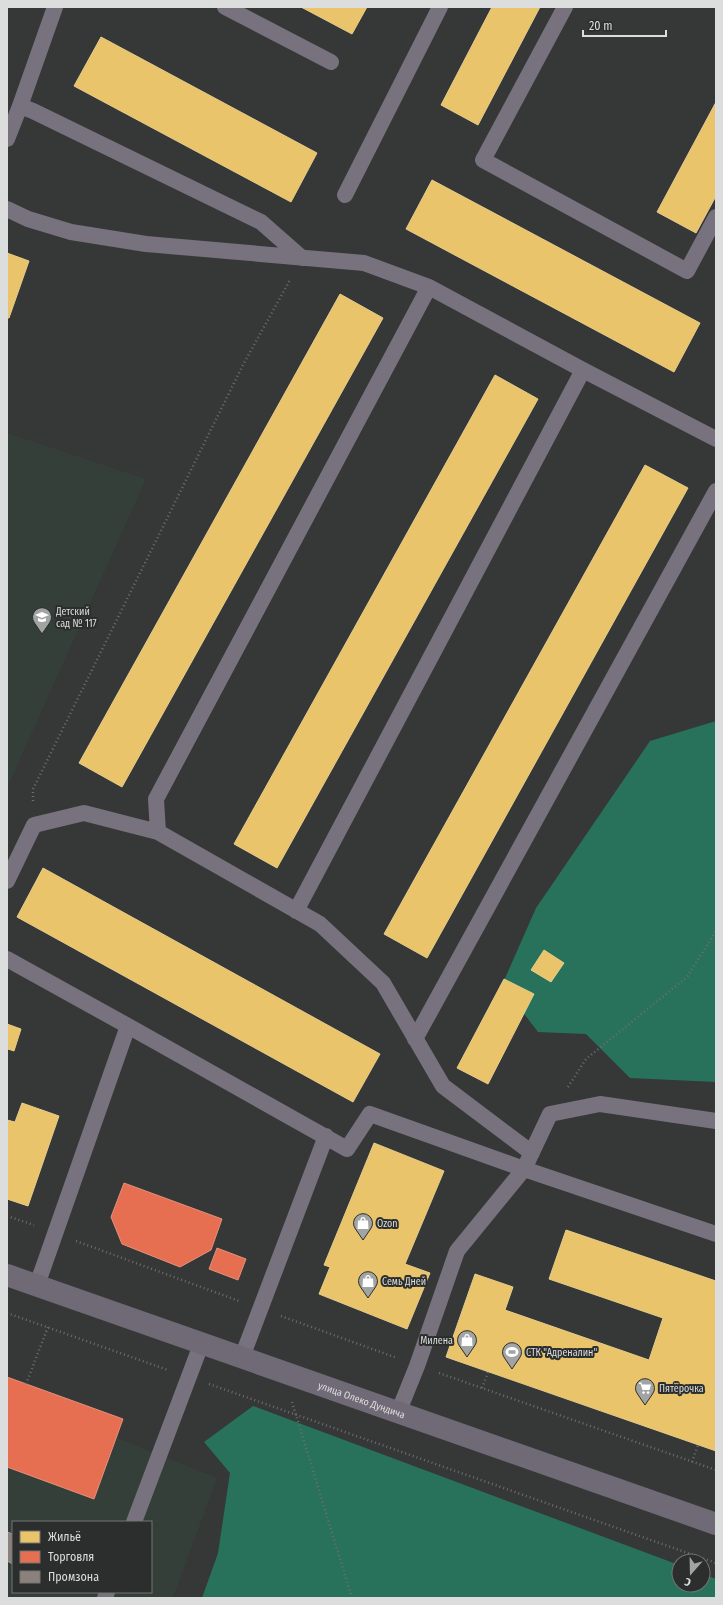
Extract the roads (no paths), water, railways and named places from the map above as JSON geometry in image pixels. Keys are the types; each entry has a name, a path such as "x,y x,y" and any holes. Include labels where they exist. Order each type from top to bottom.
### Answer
{"street":[{"name":"улица Олеко Дундича","path":"7,1275 202,1342 398,1413 716,1524"}],"lane":[{"path":"7,139 55,7"},
{"path":"225,7 331,62"},
{"path":"345,195 440,7"},
{"path":"565,7 483,160 687,271 716,218"},
{"path":"20,106 261,222 302,258"},
{"path":"7,209 28,219 71,232 146,244 364,263 429,287 583,370 716,439"},
{"path":"158,832 156,799 429,287"},
{"path":"296,911 583,370"},
{"path":"415,1038 716,491"},
{"path":"7,881 34,825 84,813 158,832 320,924 383,983 443,1086 532,1153"},
{"path":"7,959 347,1149 370,1114 524,1169 716,1234"},
{"path":"37,1286 128,1026"},
{"path":"398,1413 417,1366 457,1251 524,1169 550,1114 600,1104 716,1121"},
{"path":"242,1357 326,1136"},
{"path":"134,1521 202,1342"}],"place":[{"name":"Детский сад № 117","path":"42,634"},
{"name":"Ozon","path":"363,1240"},
{"name":"Семь Дней","path":"368,1298"},
{"name":"Милена","path":"467,1357"},
{"name":"СТК \"Адреналин\"","path":"512,1369"},
{"name":"Пятёрочка","path":"645,1405"}]}
